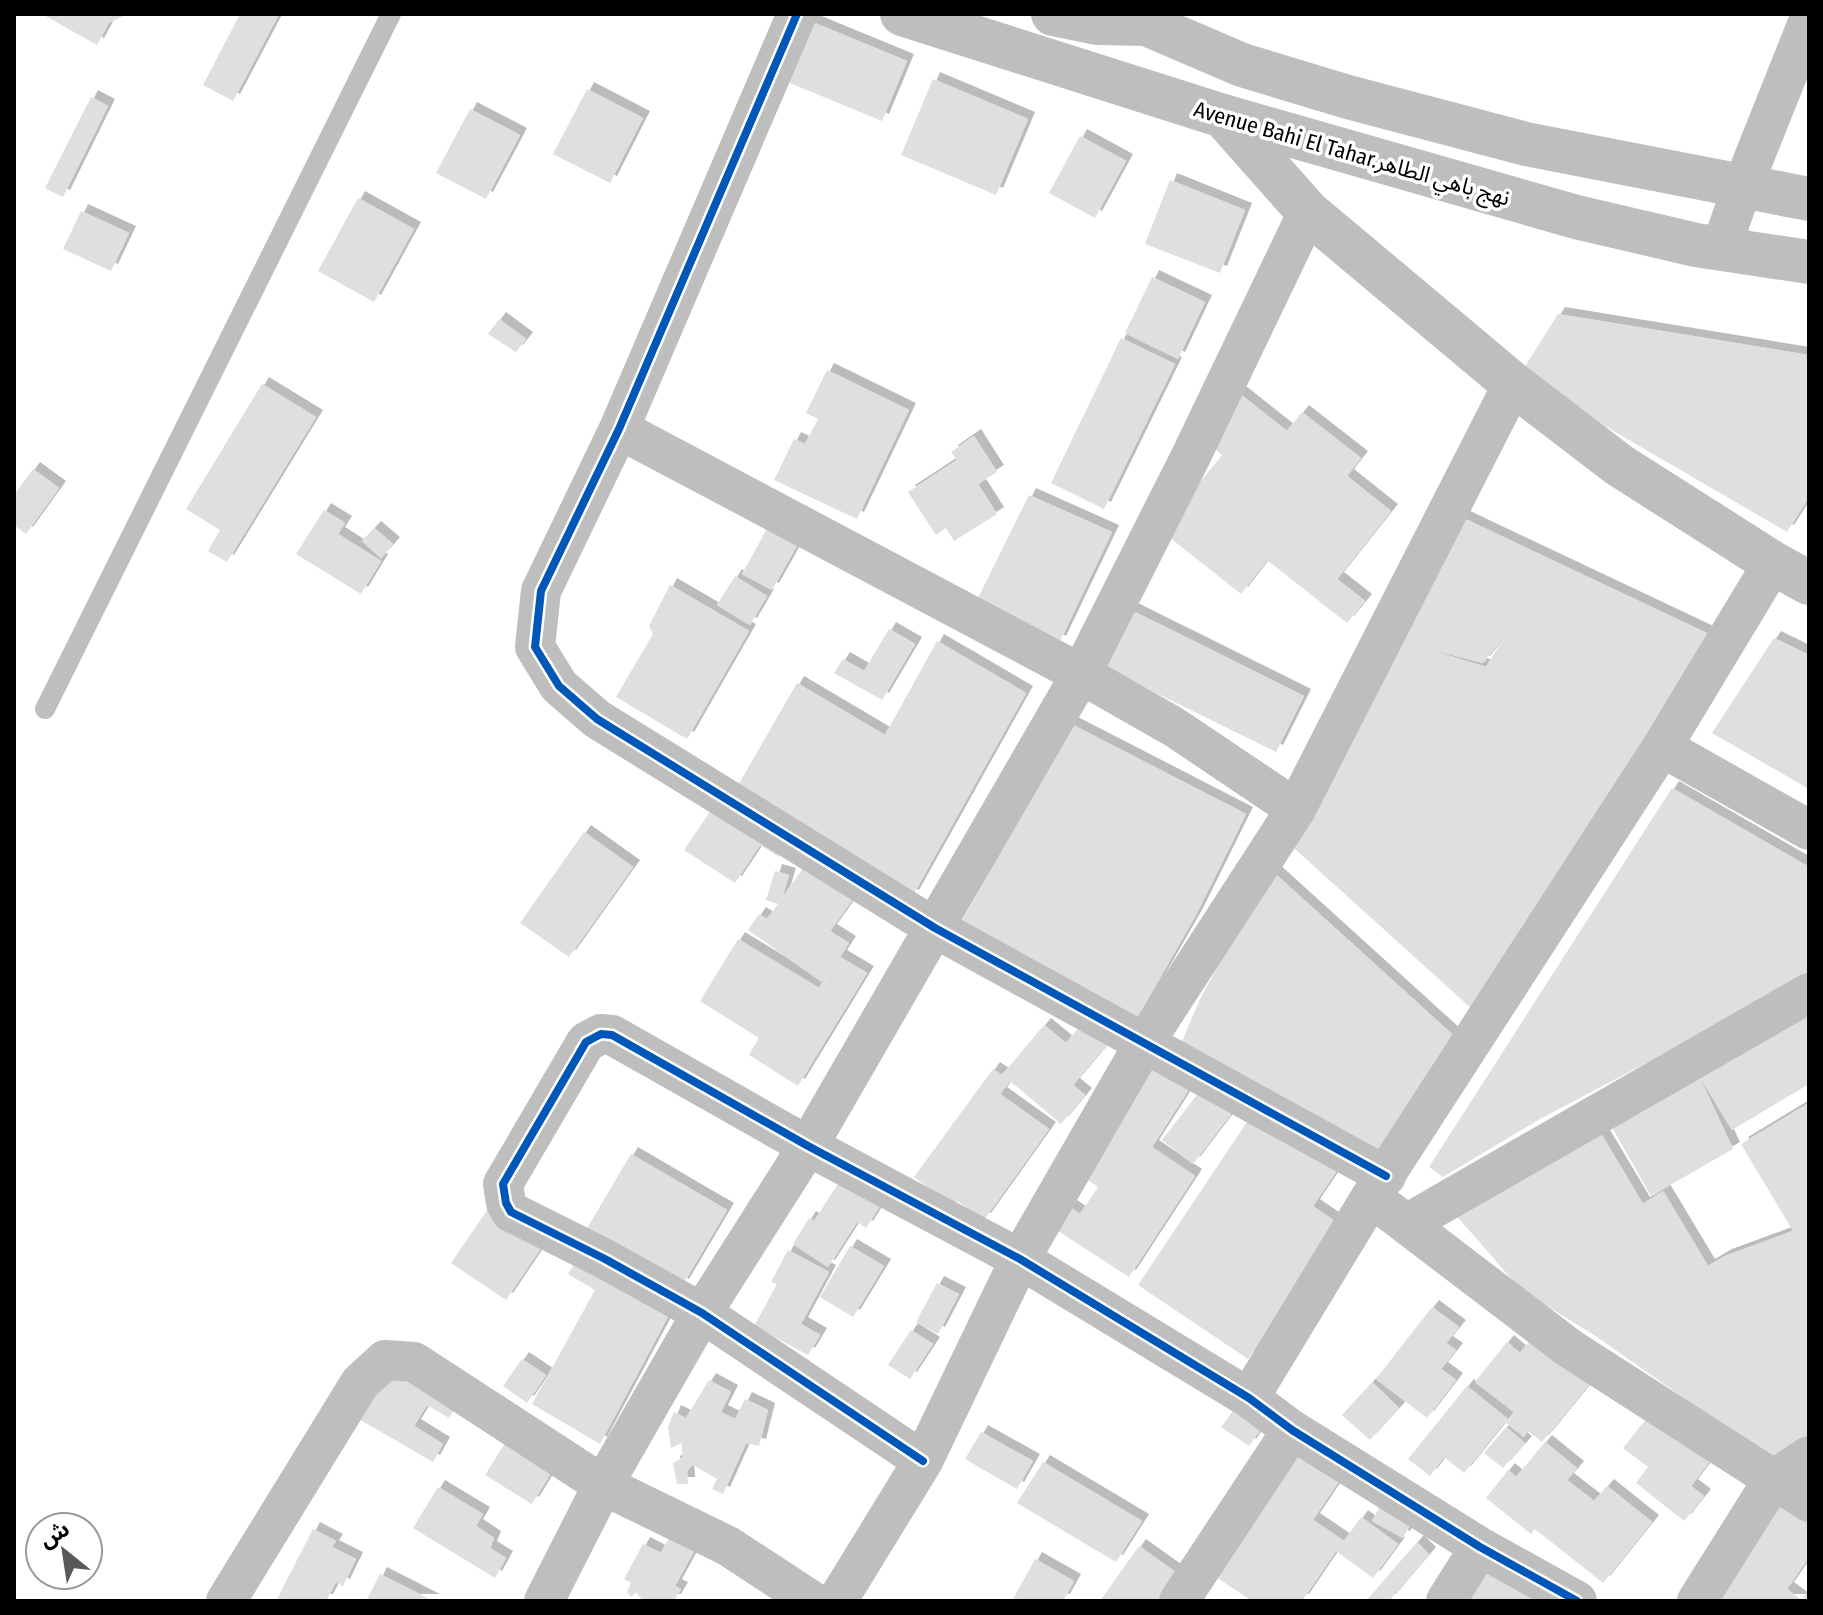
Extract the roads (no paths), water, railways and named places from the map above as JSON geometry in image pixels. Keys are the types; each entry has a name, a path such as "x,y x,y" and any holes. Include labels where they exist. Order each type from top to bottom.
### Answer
{"main road":[{"name":"Avenue Bahi El Tahar,نهج باهي الطاهر","path":"902,14 957,26 1223,116 1576,217 1721,248 1809,262"},
{"path":"1053,14 1097,23 1134,19 1242,65 1348,97 1526,144 1809,199"},
{"path":"1223,116 1308,212 1513,384 1619,465 1791,573"}],"street":[{"path":"797,14 619,429 541,591 535,647 559,686 597,719 935,928 1145,1042 1379,1186 1408,1223 1569,1348 1809,1502"},
{"path":"1721,248 1809,20"},
{"path":"544,1601 603,1485 702,1313 808,1146 1081,674 1198,442 1308,212"},
{"path":"837,1601 923,1461 1020,1259 1145,1042 1296,809 1513,384"},
{"path":"619,429 1081,674 1174,727 1296,809"},
{"path":"1249,1398 1379,1186 1662,747 1791,573"},
{"path":"1662,747 1809,830"},
{"path":"1408,1223 1809,993"},
{"path":"923,1461 702,1313 511,1212 503,1184 580,1050 592,1038 601,1034 612,1035 808,1146 1020,1259 1249,1398 1292,1430 1480,1547 1577,1601"},
{"path":"226,1601 360,1383 385,1360 414,1362 603,1485 728,1546 812,1601"},
{"path":"1179,1601 1292,1430"},
{"path":"1697,1601 1773,1480 1809,1456"},
{"path":"1446,1601 1480,1547"}],"lane":[{"path":"45,709 391,14"}]}
